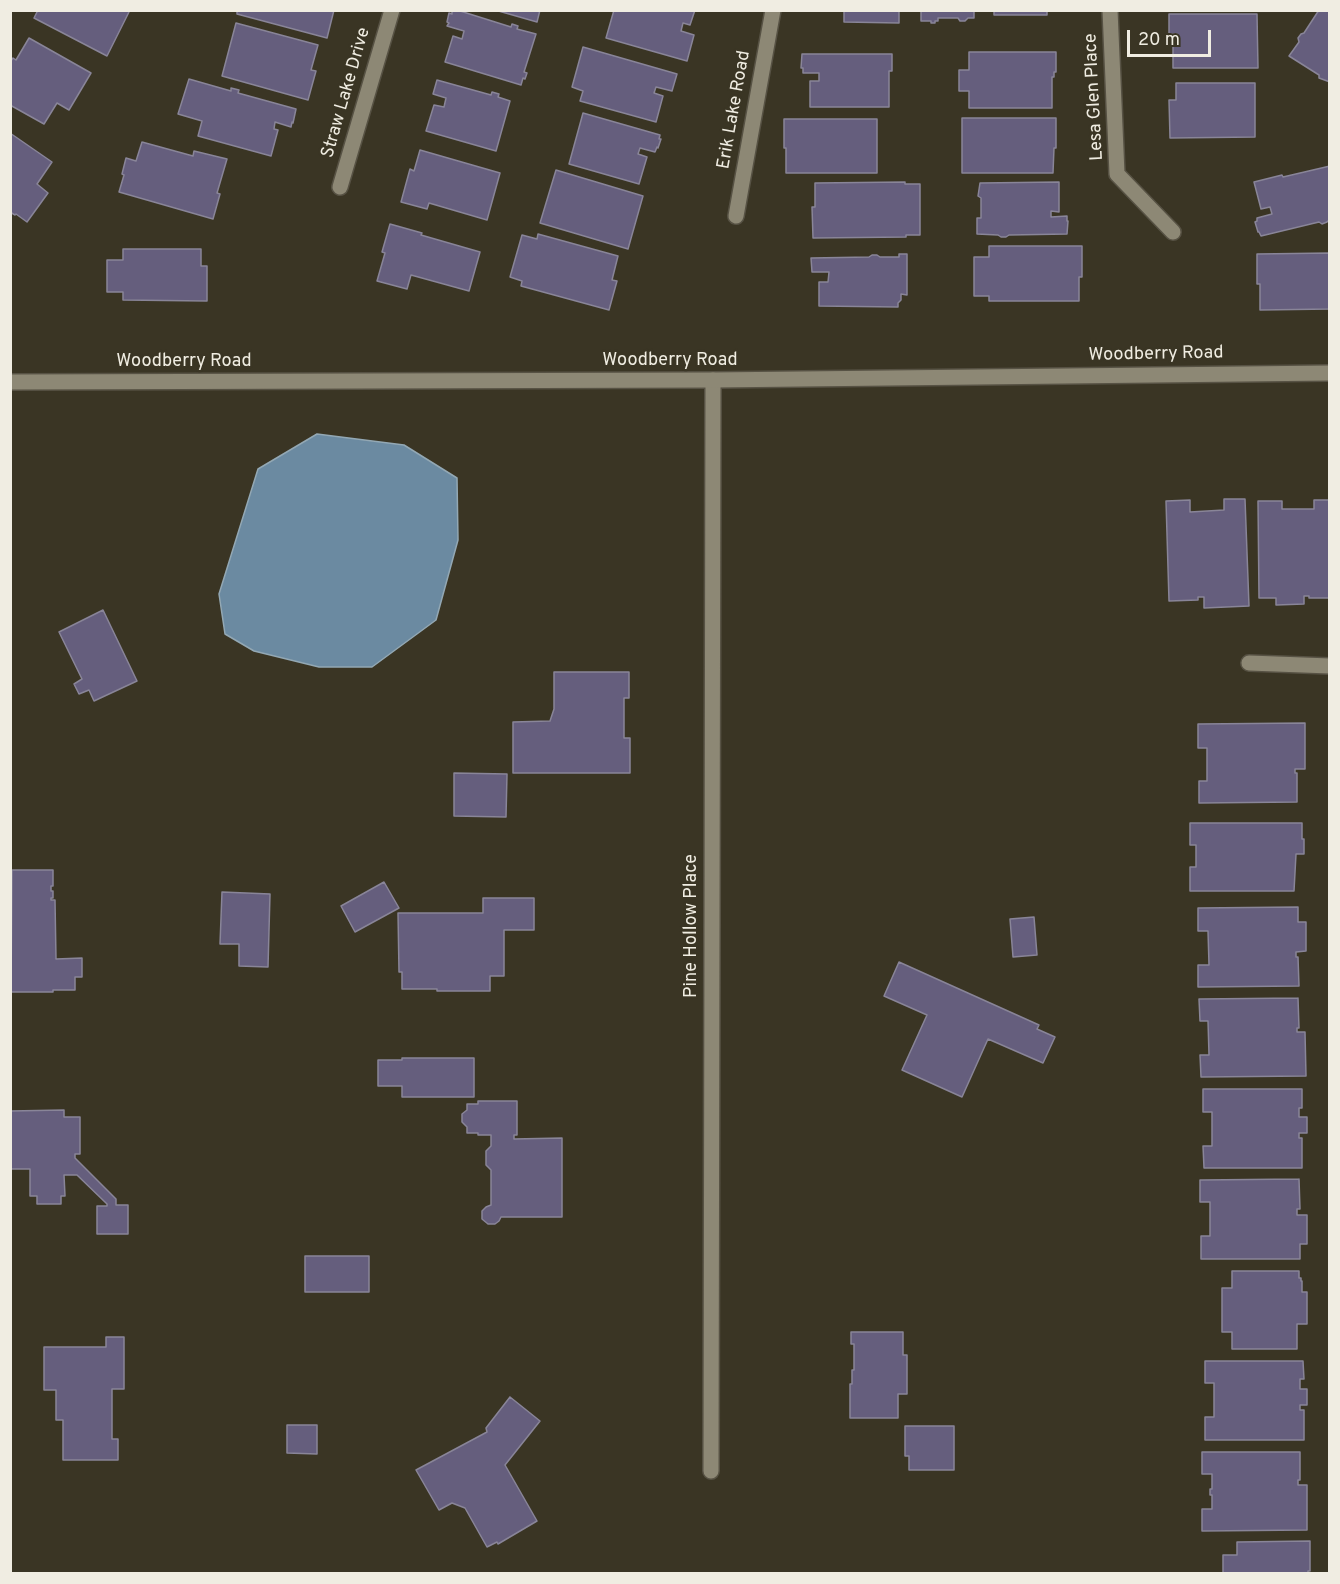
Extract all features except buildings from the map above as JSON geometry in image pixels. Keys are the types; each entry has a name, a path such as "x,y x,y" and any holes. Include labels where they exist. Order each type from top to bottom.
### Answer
{"street":[{"name":"Straw Lake Drive","path":"340,187 392,10"},
{"name":"Erik Lake Road","path":"736,216 773,10"},
{"name":"Lesa Glen Place","path":"1110,10 1117,174 1173,232"},
{"name":"Woodberry Road","path":"10,382 713,381 1329,373"},
{"name":"Pine Hollow Place","path":"711,1471 713,381"},
{"path":"1250,663 1329,666"}],"water":[{"path":"317,434 404,445 457,478 458,540 436,620 372,667 319,667 254,651 225,634 219,594 258,469"}]}
